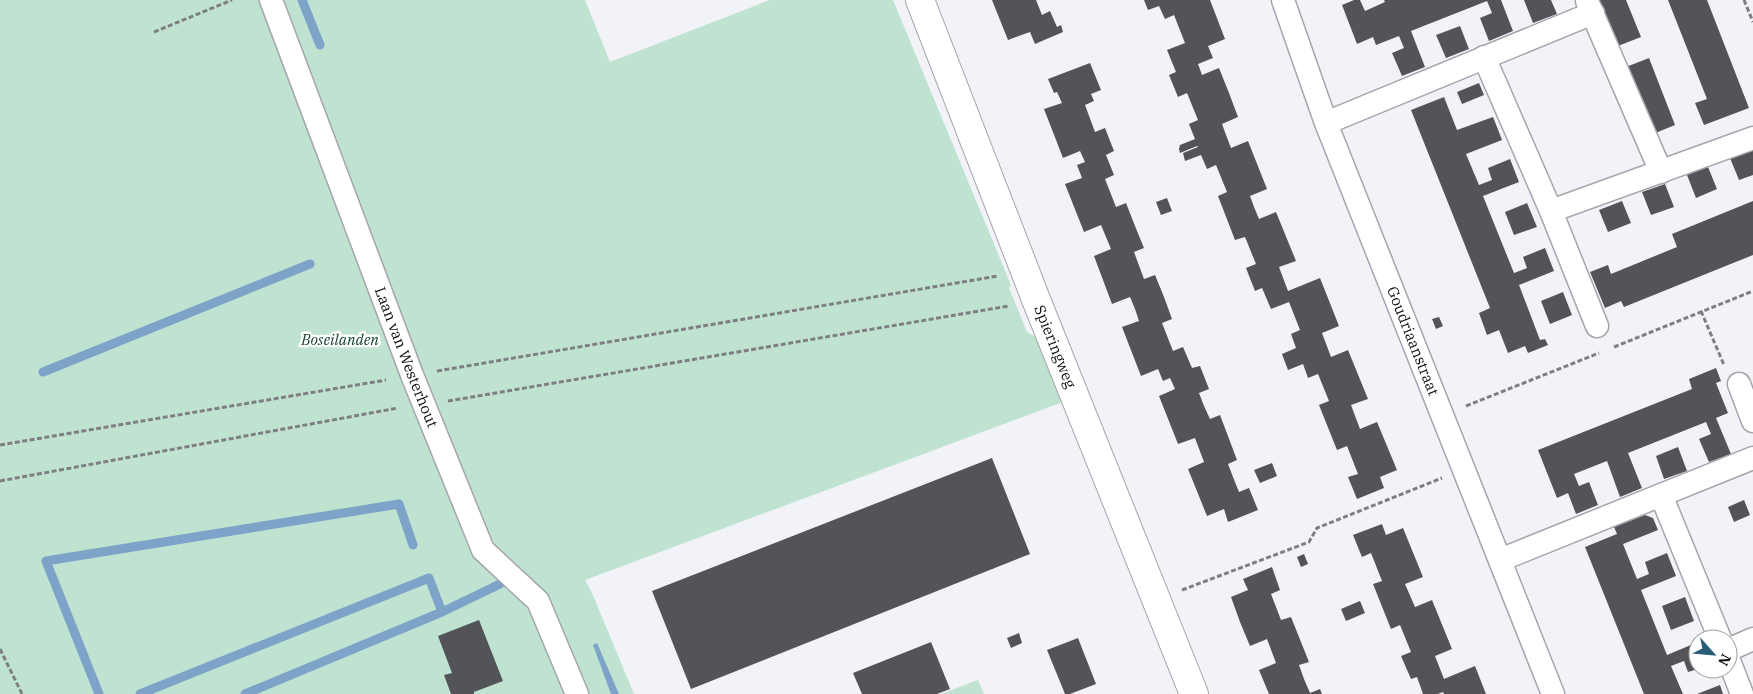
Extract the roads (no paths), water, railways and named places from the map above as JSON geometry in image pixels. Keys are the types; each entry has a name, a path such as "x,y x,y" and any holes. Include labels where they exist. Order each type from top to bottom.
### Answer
{"street":[{"name":"Laan van Westerhout","path":"271,0 412,375 483,550 538,601 577,694"},
{"name":"Spieringweg","path":"920,0 1037,302 1194,694"},
{"name":"Goudriaanstraat","path":"1282,0 1326,123 1553,694"},
{"path":"1326,123 1484,57 1590,7 1661,172"},
{"path":"1484,57 1551,211 1597,326"},
{"path":"1551,211 1753,138"},
{"path":"1739,384 1753,421"},
{"path":"1500,560 1753,458"},
{"path":"1661,495 1716,629"},
{"path":"1738,646 1753,639"},
{"path":"1736,679 1742,694"}],"water":[{"path":"597,643 619,694 611,694 593,645"}],"waterway":[{"path":"302,0 320,45"},
{"path":"43,372 310,264"},
{"path":"99,694 46,561 399,504 413,545"},
{"path":"140,694 429,578 442,612"},
{"path":"245,694 442,612 500,584"}],"park label":[{"name":"Boseilanden","path":"340,340"}]}
